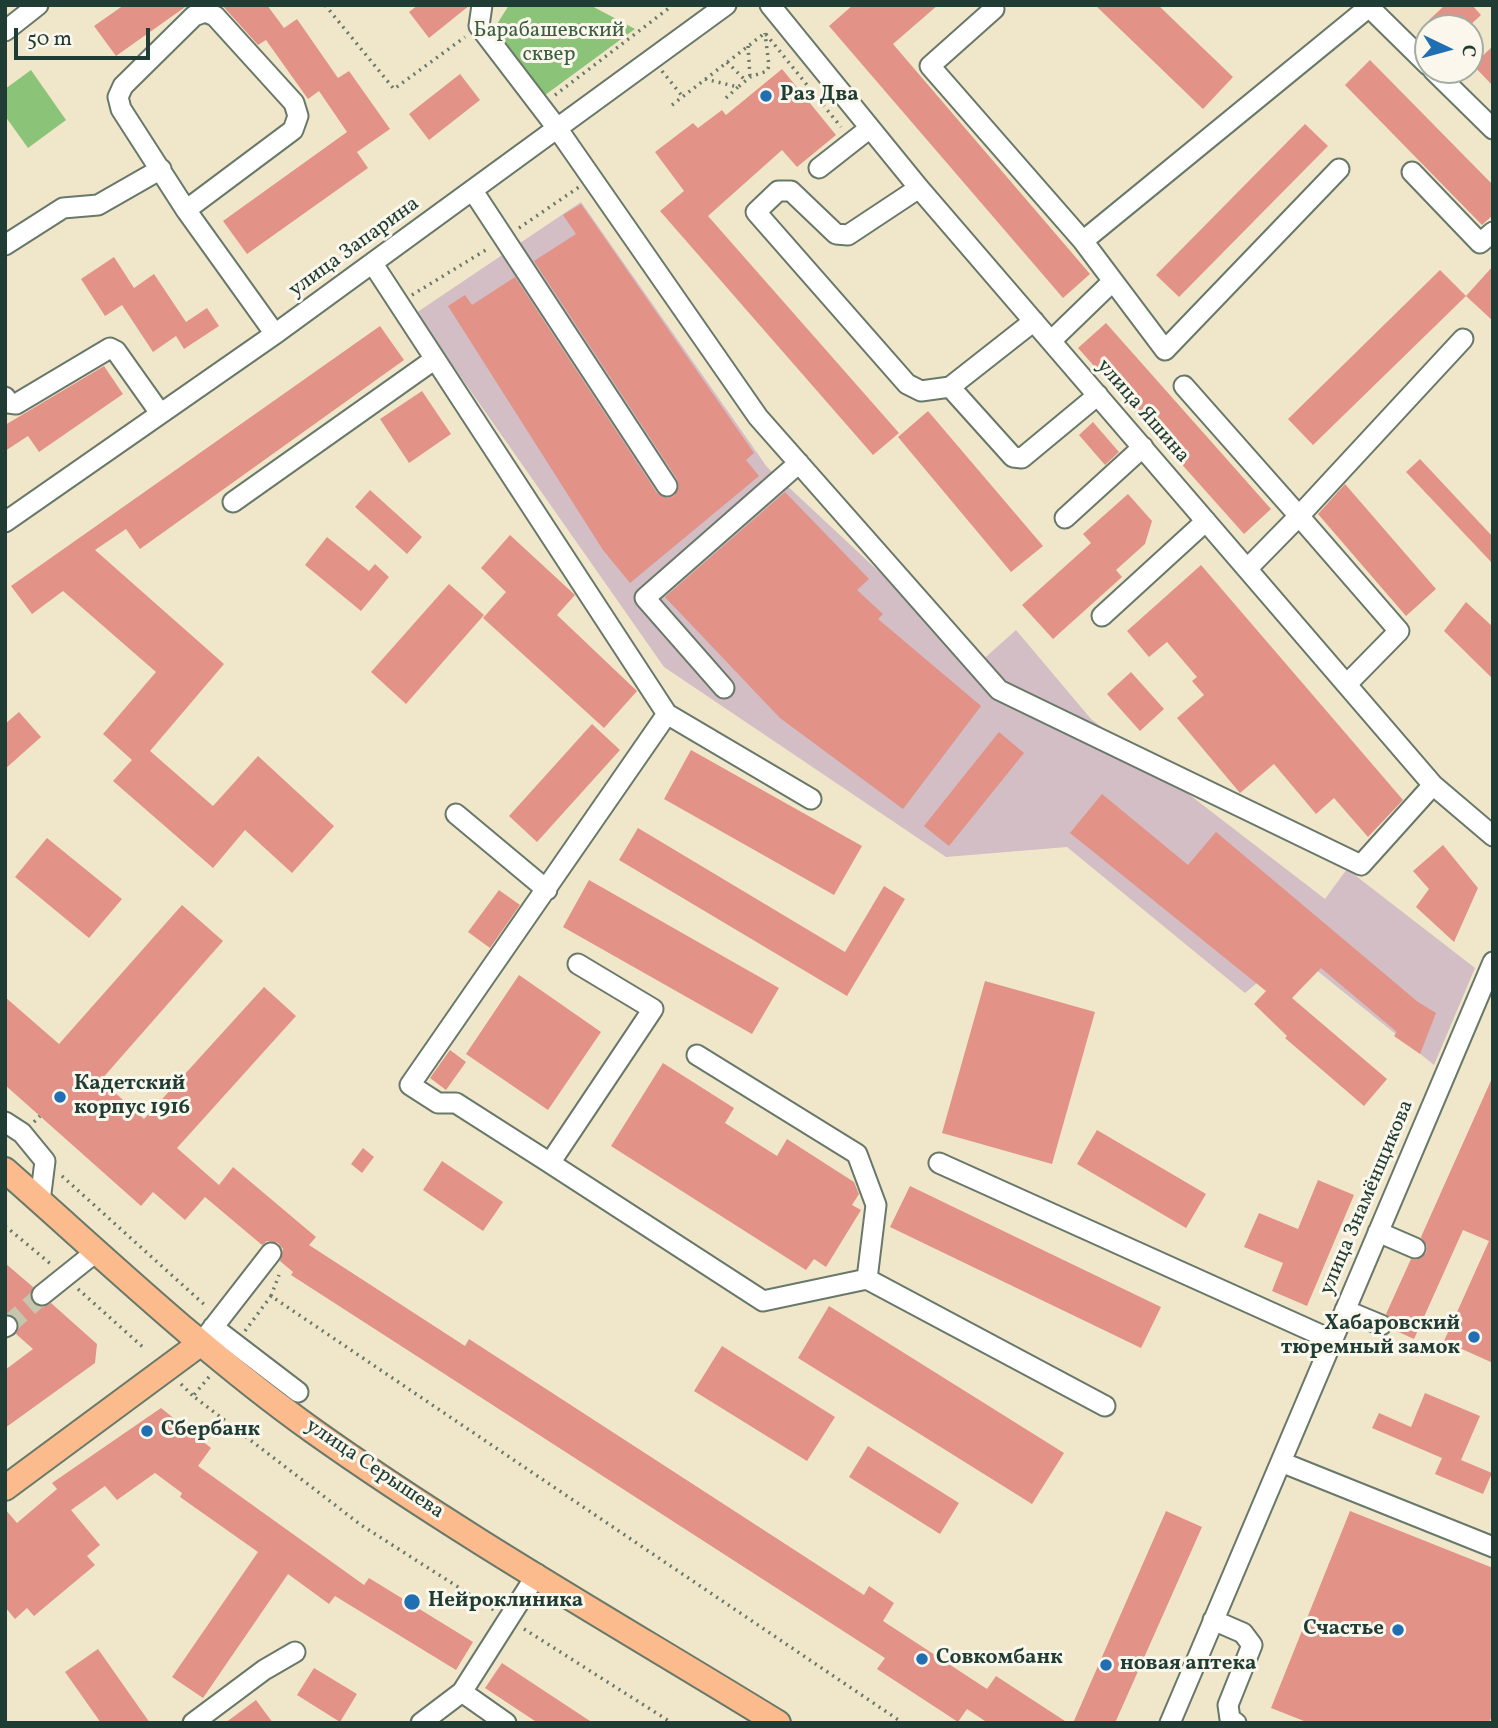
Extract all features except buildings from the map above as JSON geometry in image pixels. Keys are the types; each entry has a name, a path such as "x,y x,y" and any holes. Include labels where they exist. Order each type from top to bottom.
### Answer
{"main road":[{"name":"улица Серышева","path":"5,1170 97,1251 212,1330 321,1436 398,1488 778,1723"},
{"path":"5,1488 212,1330"}],"street":[{"path":"5,31 38,5"},
{"path":"482,5 479,26 557,128 758,417 999,690 1361,865 1433,785"},
{"name":"улица Запарина","path":"5,522 373,264 726,5"},
{"path":"1083,241 1368,6 1414,51"},
{"path":"995,9 930,66 1083,241 1165,350 1339,169"},
{"path":"186,210 293,130 298,116 294,103 215,16 205,12 194,16 123,86 118,97 121,108 186,210 275,334"},
{"name":"улица Яшина","path":"776,12 919,188 1433,785 1493,836"},
{"path":"1447,84 1493,129"},
{"path":"819,168 870,128"},
{"path":"5,245 63,208 98,205 161,169"},
{"path":"1412,172 1480,243 1491,236"},
{"path":"919,188 848,235 836,234 791,191 778,191 756,212 907,384 921,391 950,387 1034,321"},
{"path":"473,191 667,486"},
{"path":"373,264 667,714 811,799"},
{"path":"1051,341 1113,282"},
{"path":"1247,569 1463,339"},
{"path":"5,397 9,403 16,404 110,348 116,351 160,414"},
{"path":"233,502 435,359"},
{"path":"1184,386 1399,631 1347,684"},
{"path":"950,387 1017,459 1098,395"},
{"path":"1065,518 1143,447"},
{"path":"724,688 645,598 799,463"},
{"path":"1102,616 1206,521"},
{"path":"667,714 410,1085 438,1103 456,1103 763,1301 867,1279 1105,1406"},
{"path":"456,814 547,890"},
{"name":"улица Знамёнщикова","path":"1170,1723 1493,962"},
{"path":"550,1163 653,1009 578,964"},
{"path":"697,1055 857,1154 876,1205 867,1279"},
{"path":"5,1122 22,1133 45,1161 40,1201"},
{"path":"939,1163 1332,1340"},
{"path":"1378,1233 1416,1248"},
{"path":"42,1295 97,1251"},
{"path":"277,1258 212,1330 298,1392"},
{"path":"1345,1310 1381,1325"},
{"path":"1281,1462 1493,1547"},
{"path":"421,1723 462,1692 537,1574"},
{"path":"1213,1620 1242,1633 1252,1645 1228,1705 1230,1719 1236,1723"},
{"path":"193,1723 264,1670 295,1652"},
{"path":"462,1692 506,1723"}],"path":[{"path":"325,5 394,89 479,26"},
{"path":"540,106 673,5"},
{"path":"672,105 765,33 776,12"},
{"path":"726,98 745,80 769,69 765,33"},
{"path":"765,33 852,142"},
{"path":"748,46 750,77"},
{"path":"727,62 745,80"},
{"path":"705,79 738,87"},
{"path":"45,1161 212,1330 240,1338 271,1296 277,1258"},
{"path":"271,1296 903,1723"},
{"path":"193,1396 211,1376"},
{"path":"180,1383 193,1396 361,1525 672,1723"}],"shaded area":[{"path":"581,202 767,467 978,664 1016,630 1091,719 1325,899 1347,869 1475,968 1434,1065 1294,952 1245,993 1067,847 946,857 664,667 416,313"}],"green space":[{"name":"Барабашевский сквер","path":"509,5 590,5 635,29 541,98 492,32"},
{"path":"31,70 66,120 28,148 5,116 5,89"}],"tunnel":[{"path":"7,1326 42,1295"}],"place":[{"name":"Раз Два","path":"766,96"},
{"name":"Кадетский корпус 1916","path":"60,1097"},
{"name":"Хабаровский тюремный замок","path":"1474,1337"},
{"name":"Сбербанк","path":"147,1431"},
{"name":"Нейроклиника","path":"412,1602"},
{"name":"Счастье","path":"1398,1630"},
{"name":"Совкомбанк","path":"922,1659"},
{"name":"новая аптека","path":"1106,1665"}]}
